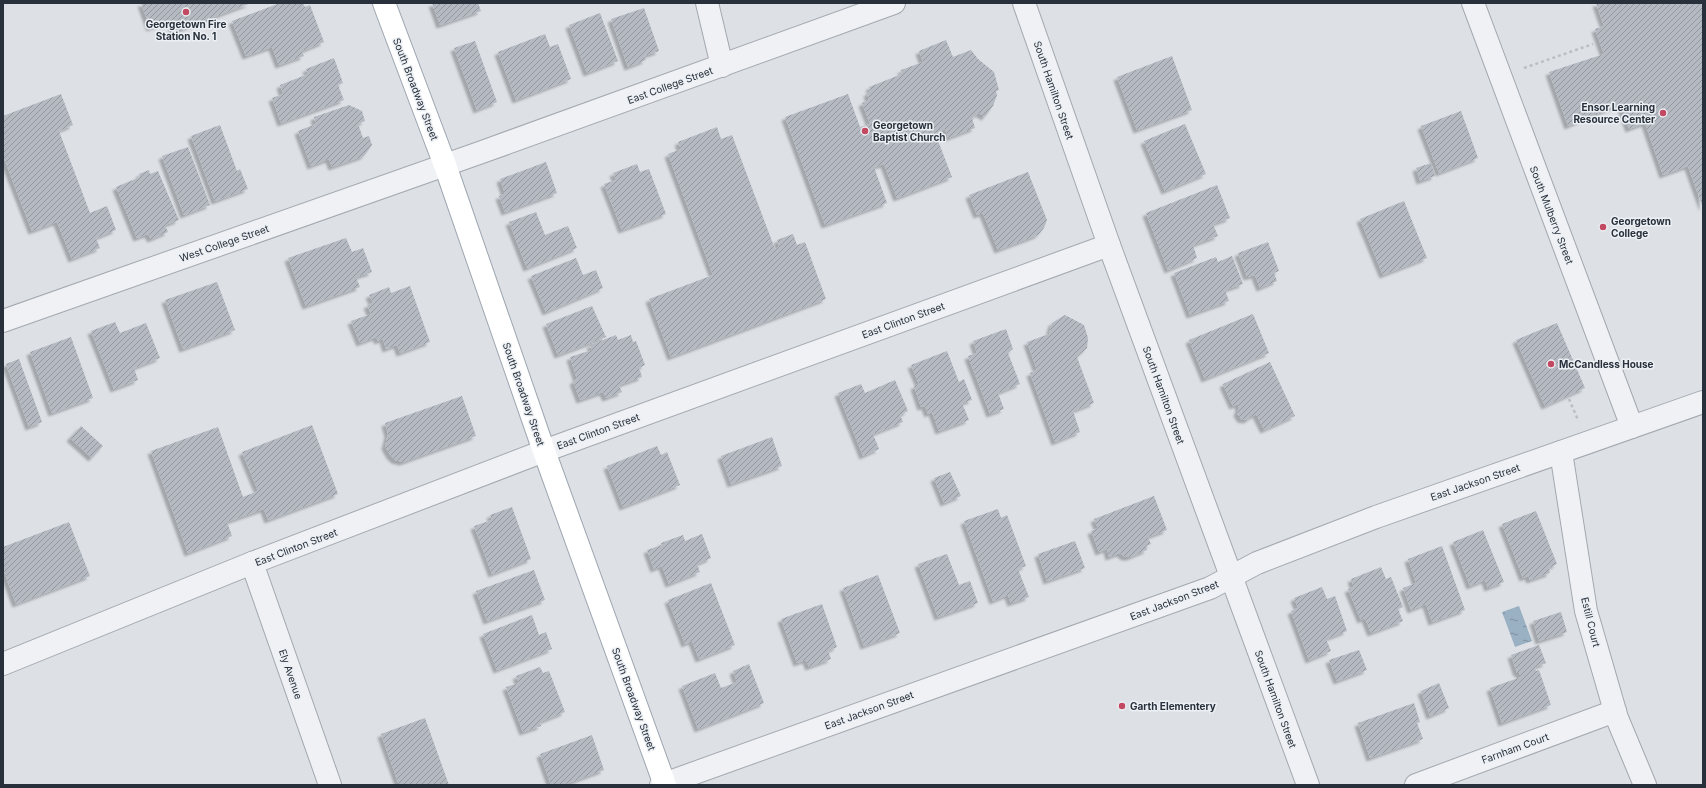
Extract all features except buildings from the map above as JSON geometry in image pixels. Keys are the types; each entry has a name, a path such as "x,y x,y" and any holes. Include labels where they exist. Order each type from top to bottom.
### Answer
{"main road":[{"name":"South Broadway Street","path":"384,3 445,165 544,451 663,785"}],"street":[{"path":"708,3 722,66"},
{"name":"East College Street","path":"445,165 894,3"},
{"name":"South Hamilton Street","path":"1024,3 1109,245 1308,785"},
{"name":"South Mulberry Street","path":"1473,3 1632,427"},
{"name":"West College Street","path":"3,321 445,165"},
{"name":"East Clinton Street","path":"3,664 252,563 544,451 1109,245"},
{"name":"East Jackson Street","path":"663,785 1202,591 1258,563 1376,517 1703,402"},
{"name":"Estill Court","path":"1561,452 1586,611 1614,711 1645,785"},
{"name":"Ely Avenue","path":"252,563 330,785"},
{"name":"Farnham Court","path":"1416,785 1614,711"}],"path":[{"path":"1518,71 1593,44"}],"water":[{"path":"1519,606 1532,641 1515,647 1502,612"}],"place":[{"name":"Georgetown Fire Station No. 1","path":"186,12"},
{"name":"Ensor Learning Resource Center","path":"1663,113"},
{"name":"Georgetown Baptist Church","path":"865,131"},
{"name":"Georgetown College","path":"1603,227"},
{"name":"McCandless House","path":"1551,364"},
{"name":"Garth Elementery","path":"1122,706"}]}
